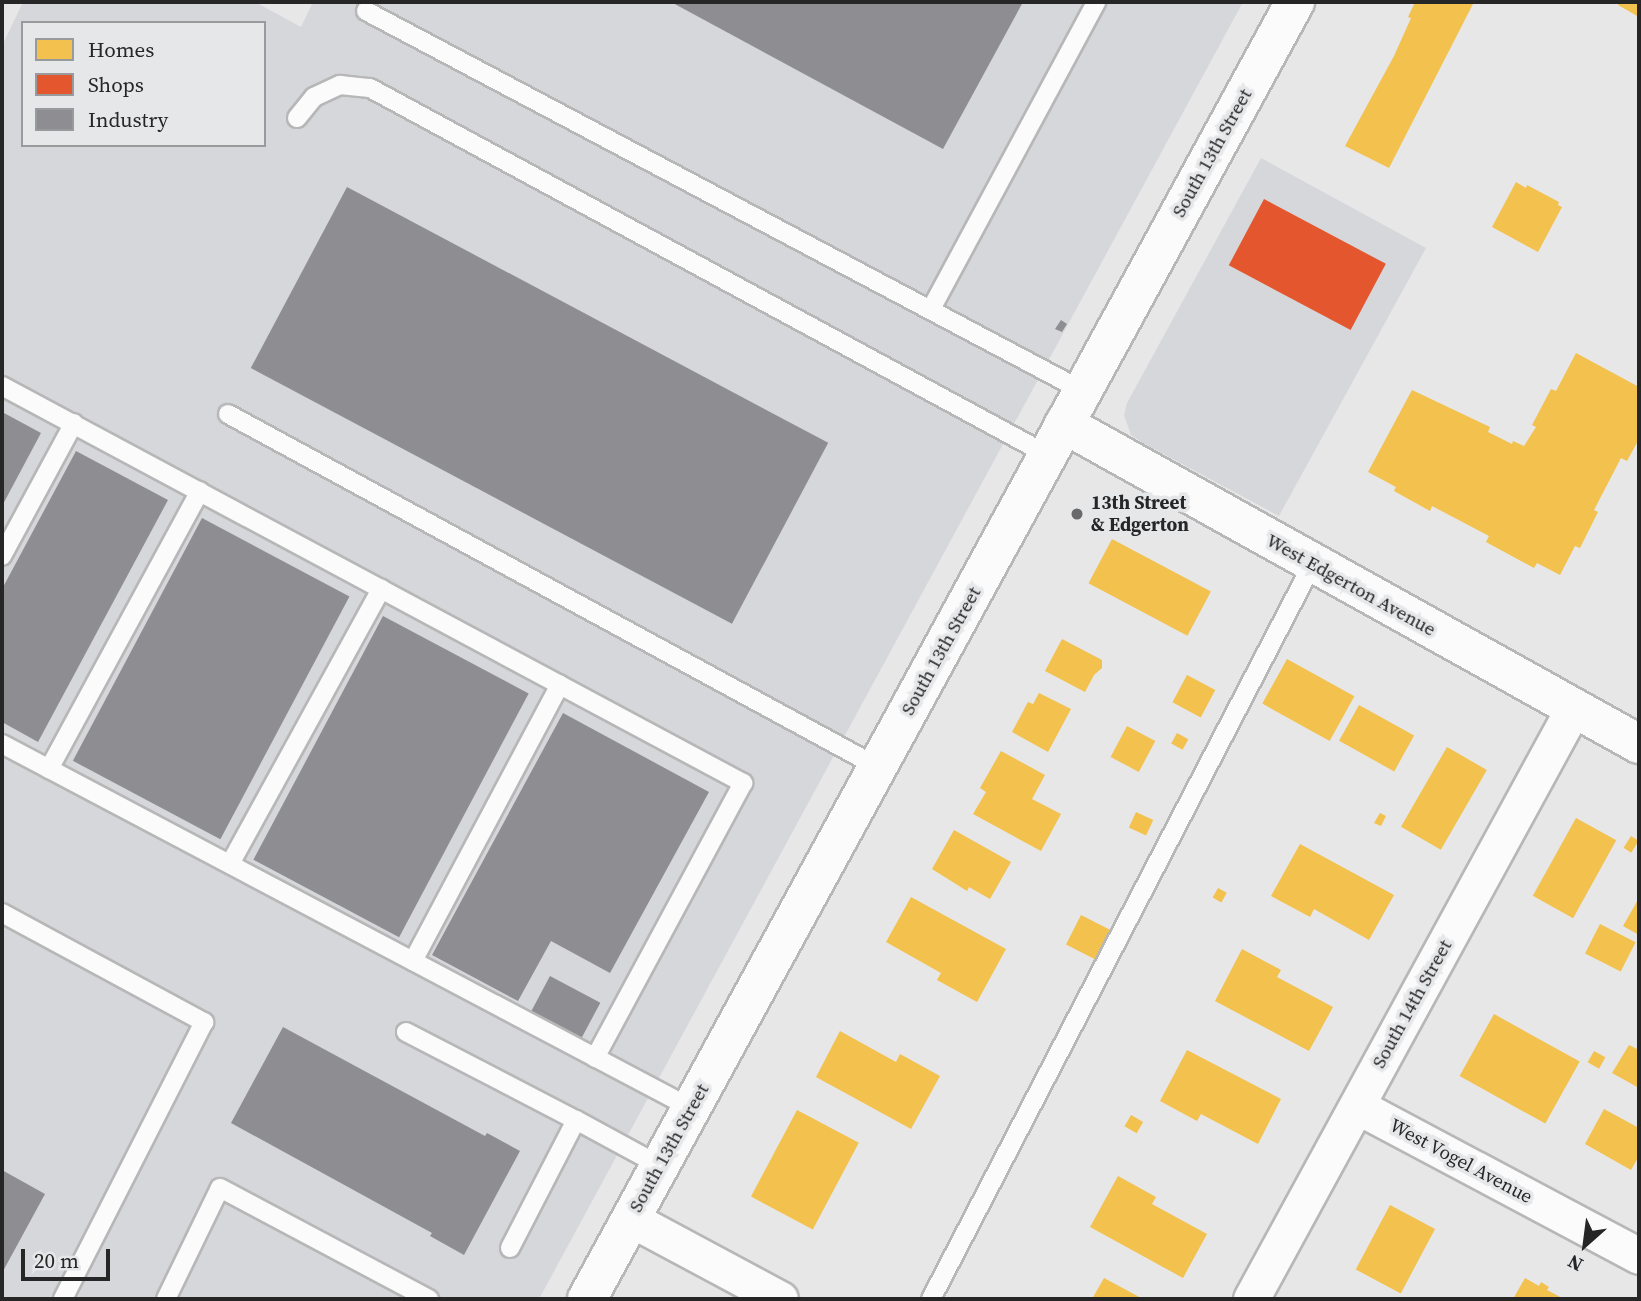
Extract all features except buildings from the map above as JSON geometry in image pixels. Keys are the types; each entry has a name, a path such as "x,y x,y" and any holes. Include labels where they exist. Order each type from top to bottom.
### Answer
{"street":[{"name":"South 13th Street","path":"587,1299 1295,2"},
{"name":"West Edgerton Avenue","path":"1056,439 1313,563 1639,744"},
{"name":"South 14th Street","path":"1251,1299 1573,709"},
{"name":"West Vogel Avenue","path":"1357,1105 1639,1256"},
{"path":"631,1219 780,1299"}],"lane":[{"path":"931,309 1096,2"},
{"path":"366,10 1083,391"},
{"path":"297,118 314,97 340,85 370,88 1056,439"},
{"path":"2,386 743,783 595,1058"},
{"path":"229,414 878,766"},
{"path":"2,556 74,423"},
{"path":"49,769 200,491"},
{"path":"931,1299 1313,563"},
{"path":"230,864 381,589"},
{"path":"413,961 560,685"},
{"path":"2,744 691,1108"},
{"path":"2,913 204,1022 63,1299"},
{"path":"406,1032 659,1165"},
{"path":"510,1248 576,1120"},
{"path":"166,1299 220,1188 429,1299"}],"shaded area":[{"path":"23,2 255,2 301,27 313,2 1243,2 539,1299 2,1299 2,46"},
{"path":"1261,158 1426,248 1279,516 1143,443 1131,435 1124,415 1127,403"}],"place":[{"name":"13th Street & Edgerton","path":"1077,514"}]}
